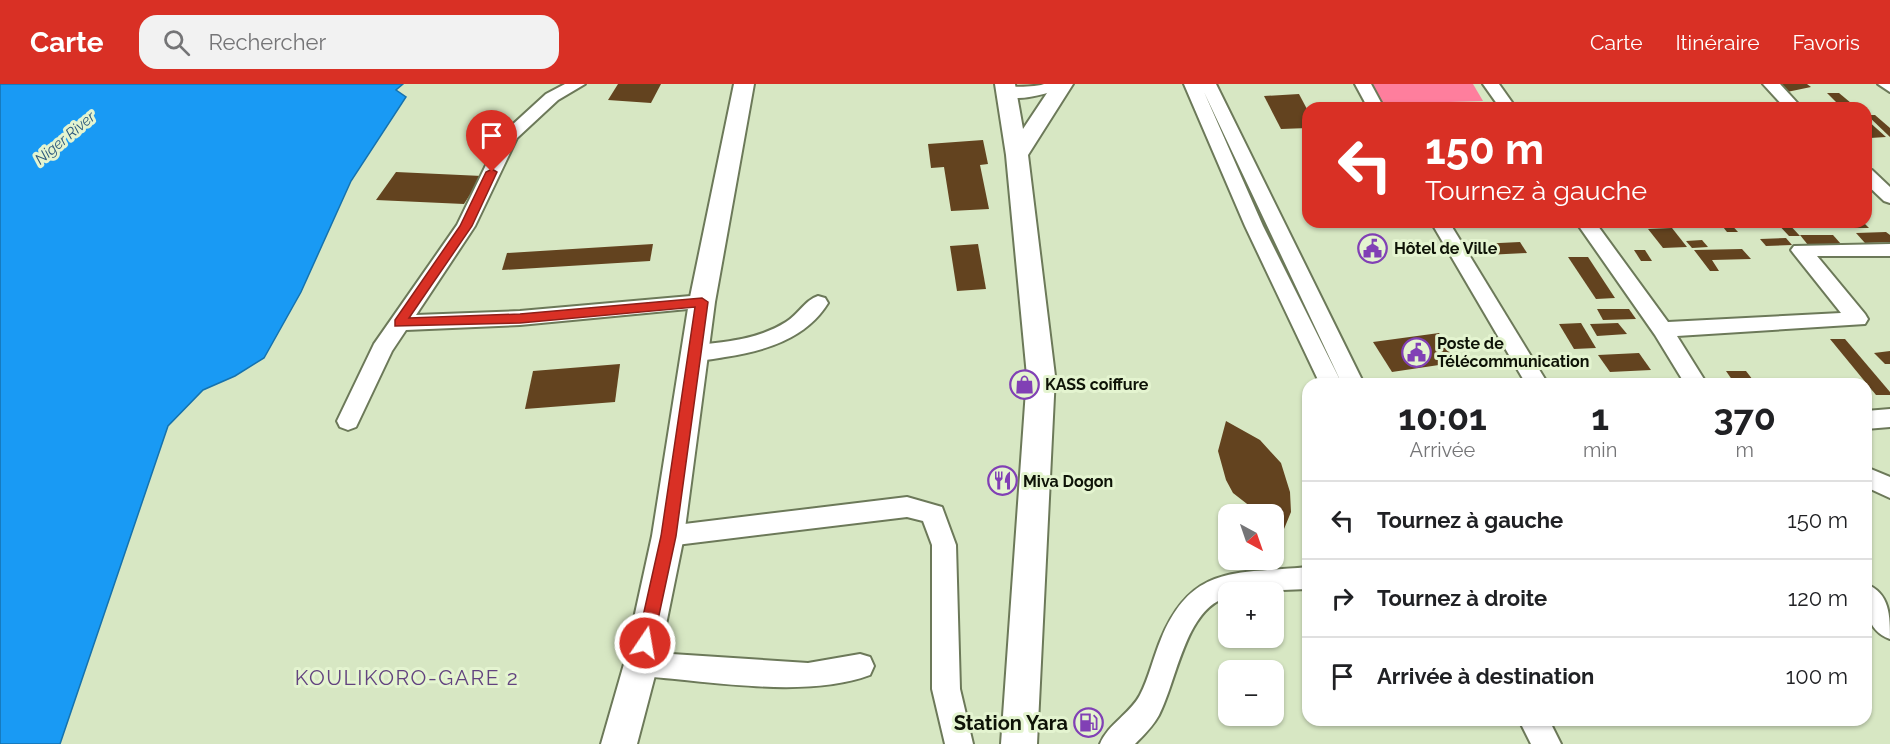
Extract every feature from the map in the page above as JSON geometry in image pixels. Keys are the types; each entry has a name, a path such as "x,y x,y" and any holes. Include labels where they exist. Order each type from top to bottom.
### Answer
{"main road":[{"path":"619,744 640,664 668,536 702,302 744,84"},
{"path":"1017,155 1061,84"},
{"path":"1006,87 1017,155 1041,376 1019,744"}],"street":[{"path":"348,421 382,349 466,226 509,136 552,97 577,84"},
{"path":"1006,87 1034,93 1061,84"},
{"path":"1192,84 1275,224 1332,363 1331,378"},
{"path":"1208,84 1254,226 1332,363 1347,378"},
{"path":"1363,84 1373,102"},
{"path":"1491,84 1504,102"},
{"path":"1771,84 1788,102"},
{"path":"1886,84 1890,87"},
{"path":"1872,181 1890,197"},
{"path":"1254,226 1275,224"},
{"path":"1444,228 1533,378"},
{"path":"1589,228 1662,330 1692,378"},
{"path":"1662,330 1858,319 1801,250 1890,250"},
{"path":"400,323 520,318 702,302"},
{"path":"696,353 745,347 765,339 808,318 818,303"},
{"path":"1872,420 1890,418"},
{"path":"1872,479 1890,488"},
{"path":"668,536 907,507 933,514 944,545 946,689 959,744"},
{"path":"1114,744 1135,726 1149,706 1162,680 1179,629 1187,613 1200,599 1218,589 1302,579"},
{"path":"1872,603 1890,627"},
{"path":"640,664 808,676 860,666"},
{"path":"1536,726 1547,744"}],"shaded area":[{"path":"1371,84 1473,84 1483,101 1450,102 1383,102"}],"water":[{"name":"Niger River","path":"0,84 403,84 396,90 406,97 351,181 301,292 264,358 235,376 203,390 168,426 60,744 0,744"}],"building":[{"path":"618,84 661,84 651,103 608,100"},
{"path":"1779,84 1807,84 1811,87 1787,92"},
{"path":"1827,93 1839,93 1850,102 1836,102"},
{"path":"1299,94 1303,102 1302,128 1281,129 1264,96"},
{"path":"1872,115 1890,128 1890,137 1872,120"},
{"path":"1872,124 1886,137 1872,138"},
{"path":"983,140 988,164 980,165 989,209 951,211 944,167 931,168 928,144"},
{"path":"396,172 482,176 464,204 376,200"},
{"path":"1672,228 1687,247 1663,248 1648,229"},
{"path":"1724,228 1734,228 1738,232 1727,232"},
{"path":"1782,228 1793,228 1800,236 1789,236"},
{"path":"1886,232 1890,235 1890,242 1865,243 1856,233"},
{"path":"1800,235 1833,235 1841,244 1808,245"},
{"path":"1786,238 1792,245 1766,246 1760,239"},
{"path":"1702,240 1708,247 1692,248 1686,241"},
{"path":"1520,242 1527,253 1486,255 1479,244"},
{"path":"653,244 650,261 502,270 507,253"},
{"path":"978,244 986,289 957,291 950,246"},
{"path":"1742,249 1751,259 1712,260 1719,271 1710,271 1694,250"},
{"path":"1634,250 1645,250 1652,261 1641,261"},
{"path":"1568,257 1588,257 1615,298 1596,299"},
{"path":"1597,309 1629,309 1636,319 1603,320"},
{"path":"1581,323 1596,348 1574,349 1559,324"},
{"path":"1618,323 1627,334 1597,336 1590,324"},
{"name":"Poste de Télécommunication","path":"1439,333 1459,362 1392,372 1373,342"},
{"path":"1830,339 1845,339 1890,392 1890,395 1876,395 1872,390 1872,378 1862,378"},
{"path":"1890,351 1890,364 1885,364 1874,353"},
{"path":"1639,353 1651,370 1610,372 1598,355"},
{"path":"620,364 615,402 525,409 533,371"},
{"path":"1726,371 1746,371 1751,378 1731,378"},
{"path":"1226,421 1260,440 1281,463 1290,492 1291,512 1284,529 1284,504 1247,504 1233,493 1226,480 1218,451"}],"place":[{"name":"Hôtel de Ville","path":"1373,248"},
{"name":"Poste de Télécommunication","path":"1416,352"},
{"name":"KASS coiffure","path":"1024,384"},
{"name":"Miva Dogon","path":"1002,481"},
{"name":"Station Yara","path":"1089,723"}],"district":[{"name":"KOULIKORO-GARE 2","path":"407,677"}],"route":[{"path":"492,172 466,226 400,323 520,318 702,302 668,536 645,643"}]}
